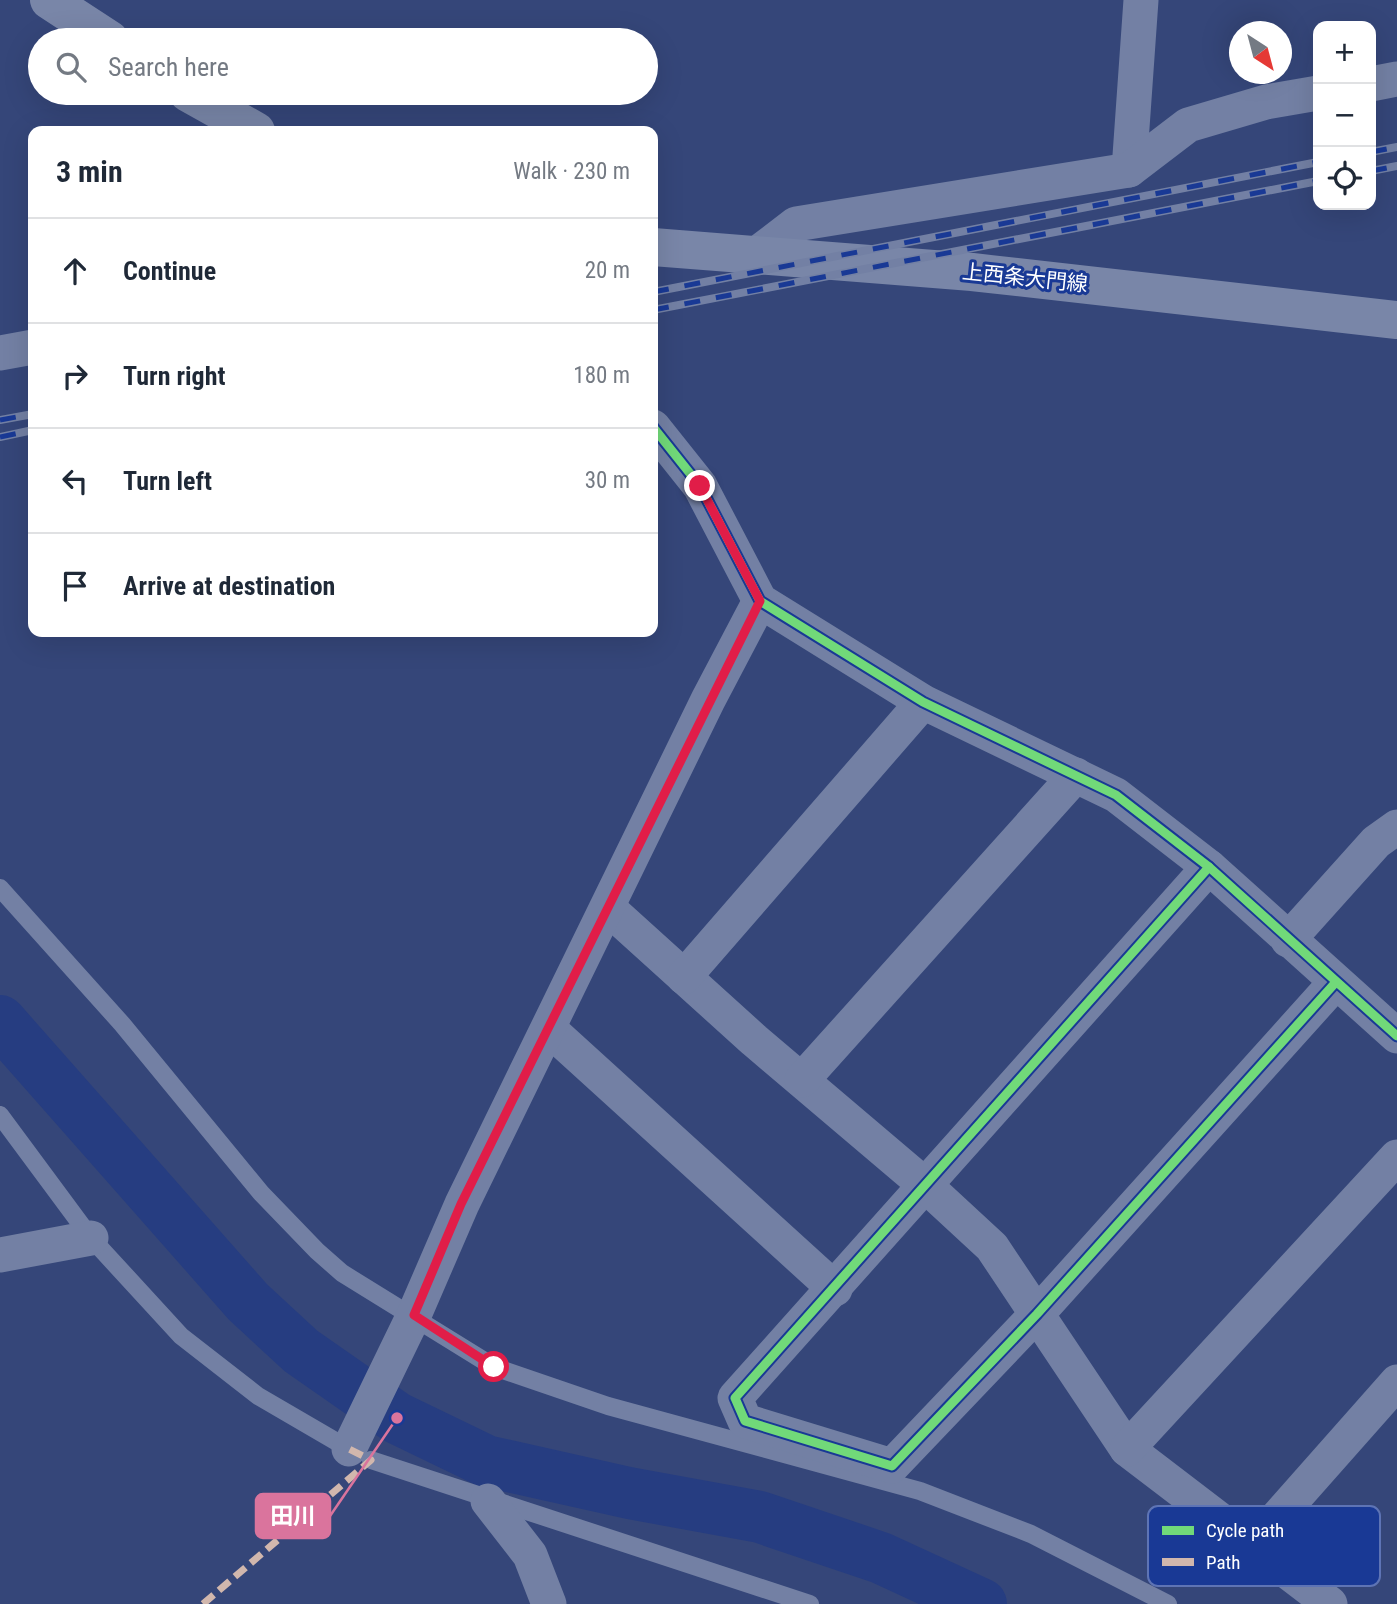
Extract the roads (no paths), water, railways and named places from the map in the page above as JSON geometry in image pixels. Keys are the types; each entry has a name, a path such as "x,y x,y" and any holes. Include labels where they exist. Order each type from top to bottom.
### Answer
{"main road":[{"path":"49,0 92,28"},
{"path":"209,105 247,126"},
{"name":"上西条大門線","path":"658,247 972,272 1397,320"}],"street":[{"path":"1129,170 1141,0"},
{"path":"1376,83 1397,79"},
{"path":"754,256 796,224 1129,170 1188,125 1266,102 1313,94"},
{"path":"0,353 28,348"},
{"path":"658,433 700,486 760,601 923,702 1116,795 1209,867 1397,1036"},
{"path":"358,1449 461,1204 760,601"},
{"path":"684,977 923,702"},
{"path":"802,1080 1076,775"},
{"path":"1288,940 1390,843"},
{"path":"1209,867 735,1398 745,1421 891,1466 1037,1314 1336,982"},
{"path":"608,908 802,1080 926,1185 992,1247 1127,1449 1200,1506"},
{"path":"549,1029 835,1289"},
{"path":"1127,1449 1397,1157"},
{"path":"0,1255 91,1238"},
{"path":"1287,1506 1397,1381"},
{"path":"488,1500 530,1555 549,1604"},
{"path":"1306,1586 1330,1604"}],"lane":[{"path":"0,888 122,1024 261,1193 342,1273 412,1318 494,1367 608,1406 919,1491 1031,1534 1168,1604"},
{"path":"0,1115 91,1238 181,1336 258,1396 358,1449 488,1500 810,1604"}],"waterway":[{"path":"0,1021 248,1302 301,1351 397,1418 486,1461 629,1493 760,1517 881,1558 981,1604"}],"railway":[{"path":"1376,151 1397,147"},
{"path":"658,291 1313,163"},
{"path":"1376,170 1397,166"},
{"path":"658,309 1313,182"},
{"path":"0,420 28,415"},
{"path":"0,437 28,431"}],"place":[{"name":"田川","path":"397,1418"}]}
